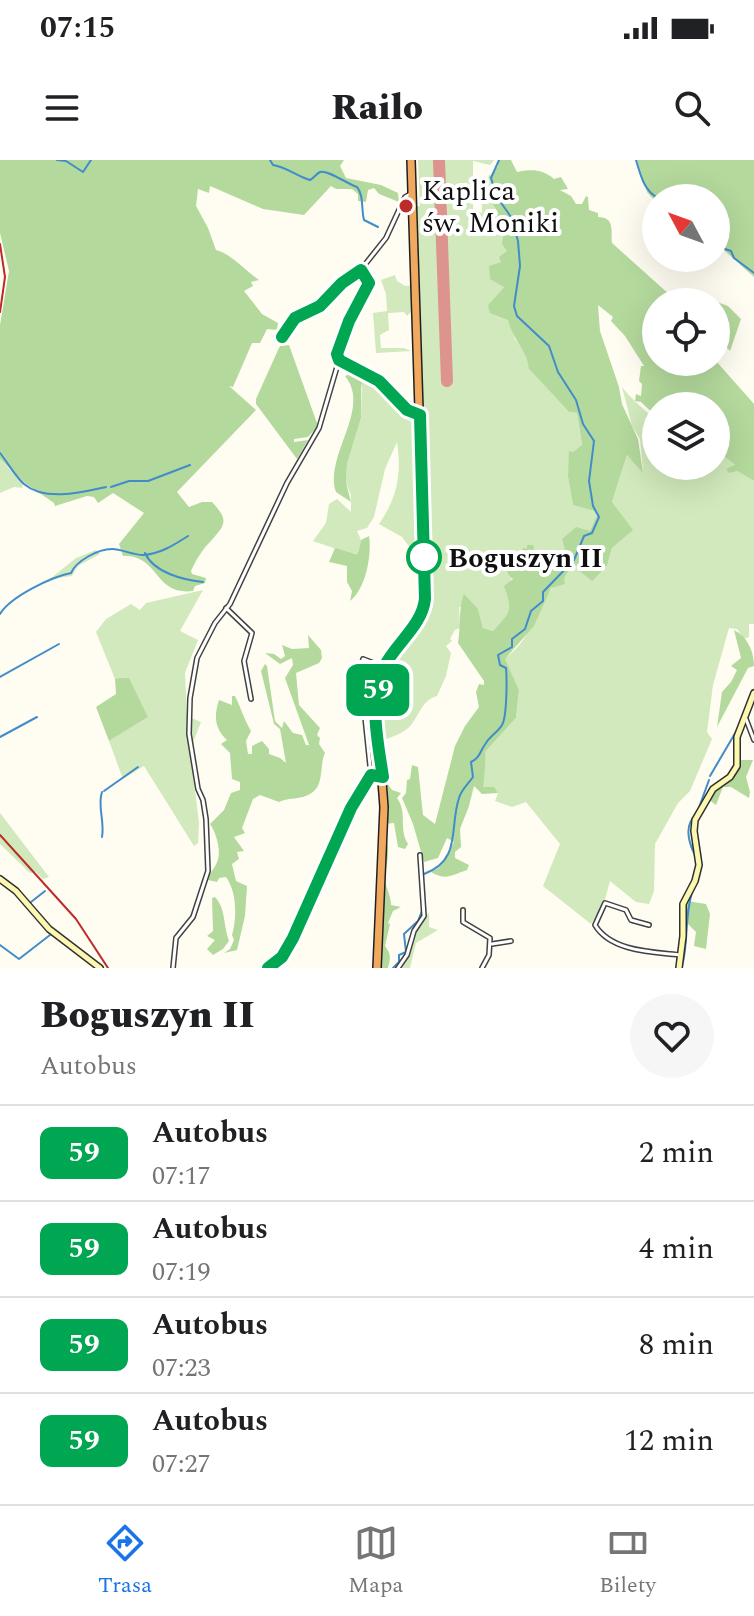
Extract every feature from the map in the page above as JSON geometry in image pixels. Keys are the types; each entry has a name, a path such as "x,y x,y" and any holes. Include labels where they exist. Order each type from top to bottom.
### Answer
{"highway":[{"path":"376,968 384,811 376,711 380,679 384,667 418,621 425,604 411,160"}],"street":[{"path":"282,337 295,318 320,306 342,283 361,270 386,238 405,197 413,193"},
{"path":"173,968 176,938 193,917 208,871 206,819 190,740 190,698 197,658 321,423 339,360 337,354 369,283 361,270"},
{"path":"339,360 379,381 407,410 420,415"},
{"path":"226,608 252,633 244,661 251,699"},
{"path":"268,968 284,955 351,808 371,775 363,701 357,677 364,659 384,667"},
{"path":"679,968 683,904 699,865 694,825 714,787 730,777 737,766 736,743 754,693"},
{"path":"745,715 754,740"},
{"path":"371,775 383,777"},
{"path":"398,968 424,916 420,855"},
{"path":"1,881 16,891 49,929 100,968"},
{"path":"649,925 631,920 626,910 605,903 595,925 601,934 616,942 646,952 681,955"},
{"path":"463,910 463,922 489,936 491,947"},
{"path":"482,968 494,942 511,941"}],"green space":[{"path":"0,160 344,160 340,166 346,178 381,185 398,193 399,202 379,194 374,188 368,190 366,202 358,201 358,194 352,189 331,186 304,215 263,209 210,186 209,193 198,189 196,206 216,250 232,258 259,280 251,282 253,286 244,291 262,314 278,323 277,330 267,329 260,343 252,343 233,387 229,386 256,410 177,492 189,507 212,502 223,519 222,527 191,571 206,578 205,583 195,586 193,591 173,589 145,562 123,556 119,544 144,513 113,493 98,503 94,497 87,496 55,506 0,459 0,325 9,271 0,233"},
{"path":"418,160 494,160 490,165 473,161 473,208 482,213 482,192 486,189 489,174 495,190 491,201 507,251 501,262 504,287 488,305 508,320 515,339 529,357 529,369 569,412 577,413 582,446 573,452 568,477 573,505 594,511 597,515 590,532 560,573 527,550 522,555 507,594 509,609 493,631 483,628 478,609 459,607 460,628 455,630 450,639 452,641 446,646 451,653 437,696 425,704 408,728 382,741 378,711 385,671 423,617 430,587 415,206 420,206"},
{"path":"498,160 511,160 517,172 537,171 554,179 561,177 568,189 560,190 571,196 576,204 582,204 588,197 589,210 610,222 612,243 662,288 642,288 642,363 611,321 613,317 598,305 600,331 622,404 638,439 642,472 627,455 612,502 633,530 612,548 607,566 592,581 572,565 564,578 565,584 551,588 534,626 505,659 519,690 516,718 485,752 483,787 494,787 498,793 482,794 474,786 460,829 461,847 455,852 455,858 469,865 467,870 445,877 431,872 439,868 454,842 447,838 438,858 424,862 402,798 412,765 418,767 423,815 435,824 455,746 479,707 476,692 484,681 458,643 464,594 478,609 483,628 493,631 509,610 504,586 513,579 505,562 514,562 513,556 527,549 527,545 533,545 537,561 552,563 561,572 568,560 562,539 576,527 590,531 597,515 594,511 573,505 568,477 569,451 573,452 582,445 577,413 569,412 529,369 508,320 490,313 488,305 504,287 490,279 489,266 501,262 499,257 507,251 502,244 503,236 498,232 501,225 497,220 498,213 488,193 490,189 494,190 489,177 498,166"},
{"path":"637,160 754,160 754,277 730,256 730,184 644,184"},
{"path":"395,275 397,281 405,286 414,285 414,308 407,316 404,312 388,313 389,330 380,335 381,348 411,351 376,353 373,313 387,311 381,280"},
{"path":"730,308 741,319 730,351"},
{"path":"289,345 318,426 308,437 294,439 294,442 308,440 297,459 256,404 280,346"},
{"path":"641,366 642,376 729,376 754,404 754,481 737,471 730,473 730,467 735,465 730,461 730,392 642,392 642,403 635,401 636,394 641,396"},
{"path":"356,372 363,378 361,418 347,464 346,483 351,502 336,492 334,478 353,403 352,389 345,376"},
{"path":"362,374 384,387 416,418 421,562 402,537 379,524 397,485 397,442 385,469 374,517 367,528 357,531 361,540 358,553 351,554 313,541 326,523 329,504 337,499 351,512 351,495 346,483 347,464 361,418"},
{"path":"622,387 642,408 642,460 640,439 632,426"},
{"path":"627,455 642,470 642,480 730,480 730,461 737,471 754,481 754,624 749,624 749,637 744,639 737,629 729,628 713,685 707,732 712,739 690,791 678,803 655,844 654,891 649,904 636,902 610,881 604,903 591,924 543,886 560,844 526,802 512,807 495,801 498,793 494,788 482,787 484,753 516,718 519,690 504,659 521,643 553,586 573,565 592,580 607,566 612,548 632,530 612,502"},
{"path":"0,459 23,483 22,488 14,487 0,493"},
{"path":"369,536 367,571 356,596 350,601 352,591 347,582 347,566 329,562 335,548 358,553 361,540"},
{"path":"96,550 100,554 78,566 72,576 44,584 76,558"},
{"path":"203,590 180,631 198,640 185,673 187,716 201,722 190,750 199,823 198,843 194,846 144,766 123,779 109,741 148,717 129,679 115,679 96,632 106,619 131,604 140,610 146,603"},
{"path":"734,630 749,645 754,666 748,668 717,727 722,692 737,670 731,666 741,658"},
{"path":"308,635 321,650 322,658 319,663 296,673 299,705 320,728 317,735 325,753 320,781 315,790 303,797 279,802 260,795 253,799 242,828 245,833 234,837 244,851 237,852 239,859 232,864 236,881 247,886 245,916 237,950 224,953 234,940 235,905 226,877 219,878 217,882 208,880 219,853 210,824 224,810 231,793 240,790 240,782 232,779 230,753 221,744 227,740 217,726 217,706 219,700 232,705 232,696 235,696 251,731 246,741 248,754 252,754 252,746 262,741 269,754 286,763 280,729 274,724 261,671 265,664 275,721 282,728 284,721 293,733 302,735 306,745 309,745 285,678 293,665 292,658 280,664 265,653 281,659 285,656 282,645 292,649 309,648"},
{"path":"129,678 148,717 109,741 96,707 116,694 115,679"},
{"path":"740,760 753,760 746,777 749,798 731,787 723,787 716,805 708,799"},
{"path":"387,783 392,790 401,793 397,798 408,844 405,849 398,847 394,823 385,824"},
{"path":"0,813 49,877 43,879 36,872 30,873 0,844"},
{"path":"385,838 388,849 386,885 391,905 401,907 393,911 388,923 385,946 390,955 388,968 379,968"},
{"path":"215,897 223,912 229,941 213,955 207,949 215,940 207,936 213,931 212,898"},
{"path":"687,901 706,904 710,914 706,949 694,946 696,932 686,922"},
{"path":"429,913 429,927 438,930 416,943 410,968 399,968 419,926"}],"waterway":[{"path":"57,160 66,161 83,172 91,160"},
{"path":"270,160 273,165 310,180 323,172 357,187 362,198 364,220 378,227"},
{"path":"424,874 436,868 449,852 459,798 473,777 471,762 504,721 506,668 500,665 498,655 512,647 512,639 525,629 531,611 543,601 543,592 574,560 584,536 592,533 599,517 593,506 589,481 594,441 583,424 576,400 558,372 549,346 517,316 514,306 520,266 518,241 511,217 497,197 491,178 499,160"},
{"path":"636,160 644,184"},
{"path":"730,251 734,258 754,273"},
{"path":"0,453 24,484 42,493 64,494 106,487"},
{"path":"111,487 129,481 148,481 190,465"},
{"path":"0,614 42,583 71,573 82,560 94,553 112,549 149,554 188,536"},
{"path":"145,553 162,570 203,582"},
{"path":"0,677 59,644"},
{"path":"741,720 749,700"},
{"path":"0,737 37,717"},
{"path":"710,776 737,730"},
{"path":"104,791 138,767"},
{"path":"697,813 709,780"},
{"path":"102,792 102,837"},
{"path":"693,818 688,832 696,857"},
{"path":"682,966 693,890"},
{"path":"31,902 45,891"},
{"path":"393,968 399,962 399,955 406,952 404,934 418,921 422,911"},
{"path":"0,945 19,959 50,935"}],"runway":[{"path":"439,160 447,381"}],"railway":[{"path":"0,244 5,277 0,312"},
{"path":"0,835 76,919 108,968"}],"bus line":[{"name":"59","path":"268,968 282,957 293,938 353,804 371,775 383,777 376,711 380,679 384,667 416,624 425,604 420,415 407,410 379,381 339,360 337,354 349,321 369,283 368,278 361,270 346,280 320,306 295,318 282,337"}],"place":[{"name":"Kaplica św. Moniki","path":"406,206"},
{"name":"Boguszyn II","path":"424,557"}]}
